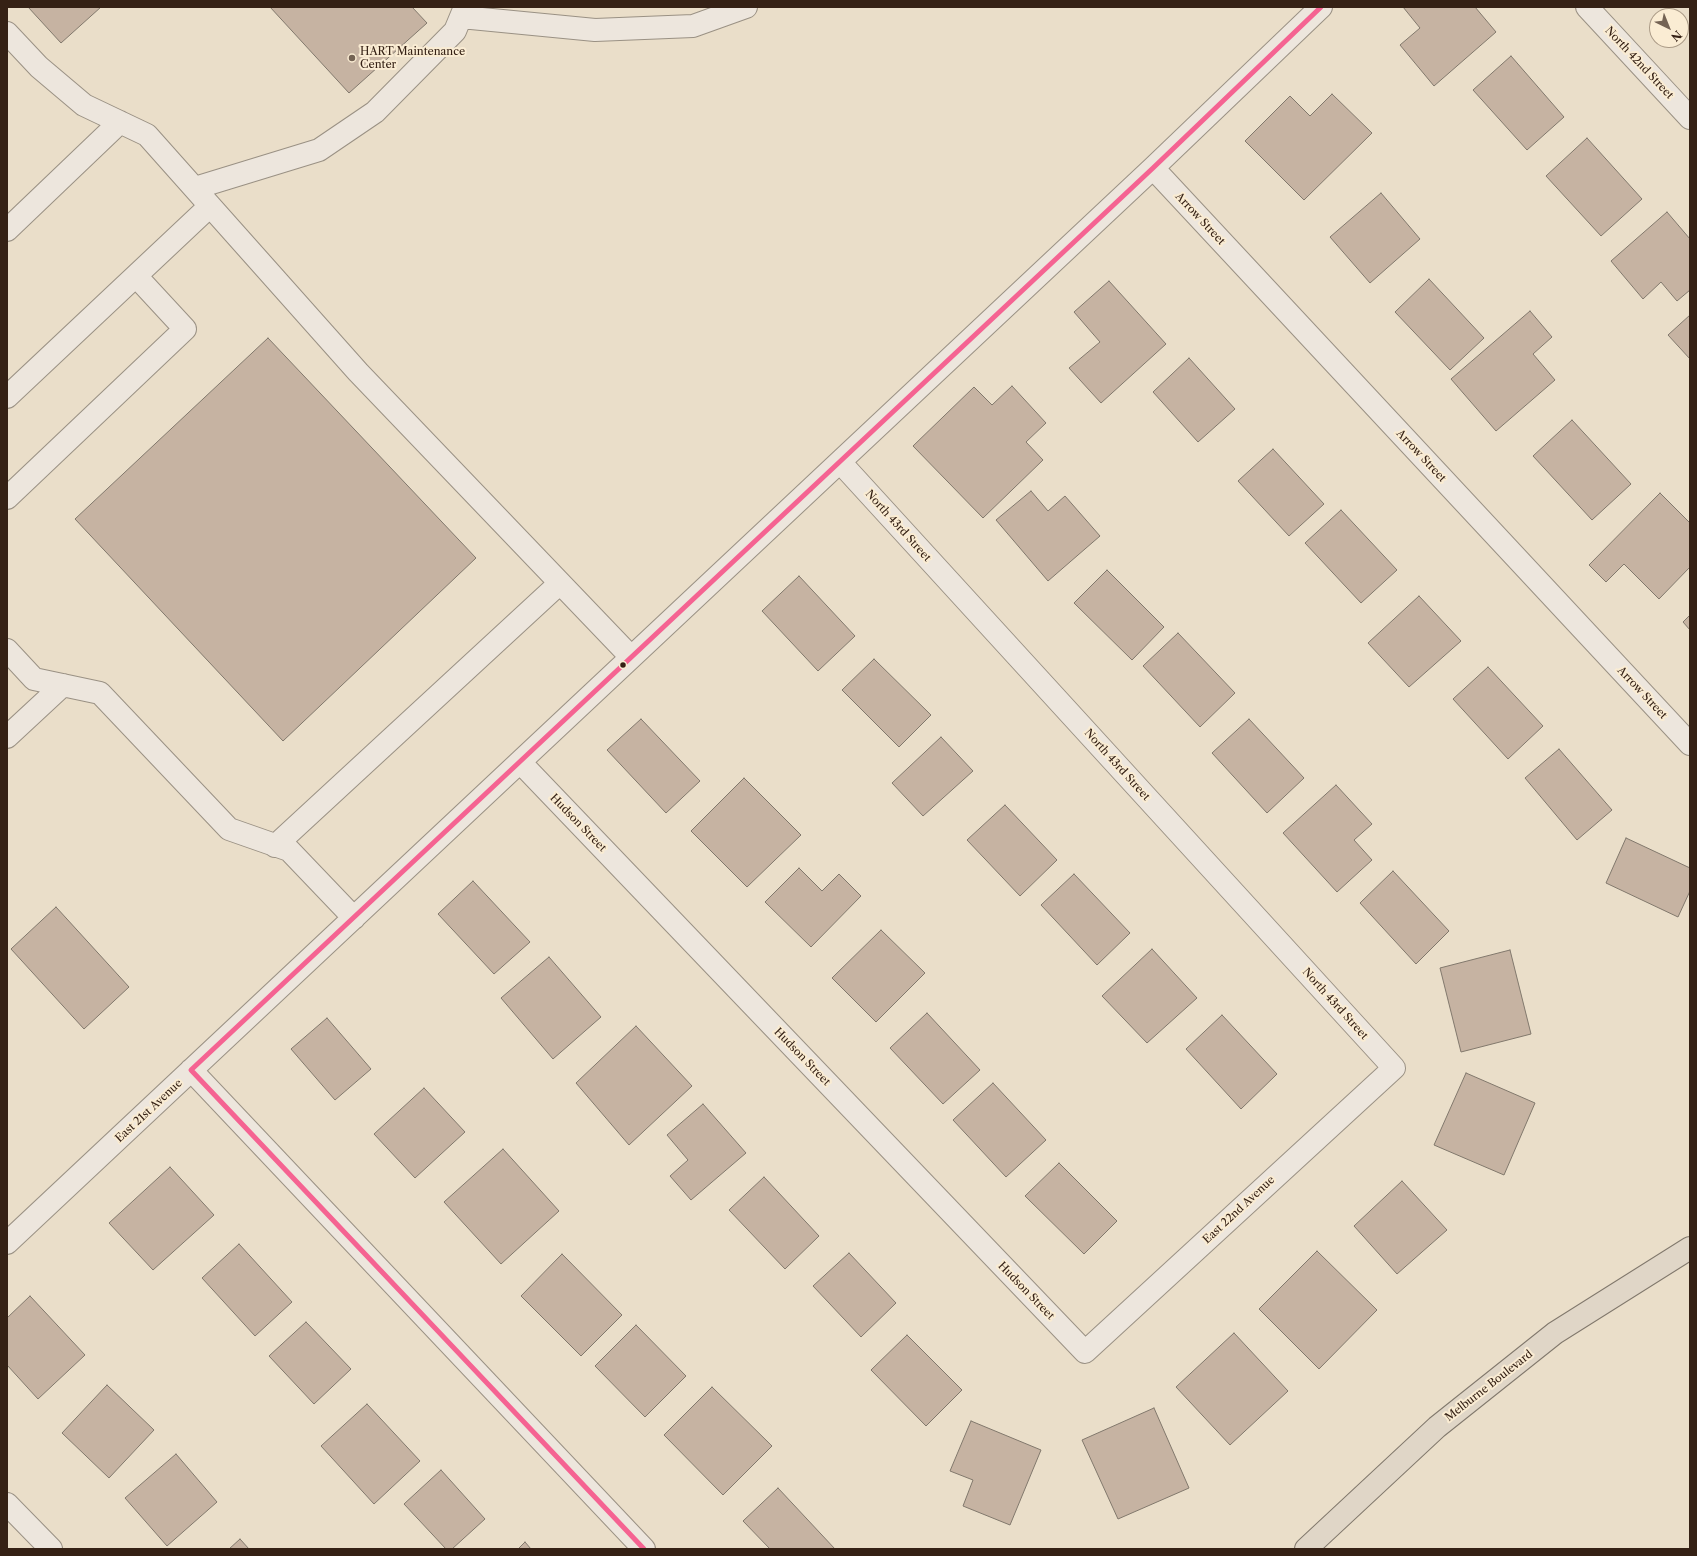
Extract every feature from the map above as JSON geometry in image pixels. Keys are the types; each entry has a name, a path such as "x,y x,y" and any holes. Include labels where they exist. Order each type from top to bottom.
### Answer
{"main road":[{"name":"Melburne Boulevard","path":"1306,1549 1437,1427 1555,1333 1690,1248"}],"street":[{"name":"East 21st Avenue","path":"7,1243 1153,168 1321,7"},
{"name":"North 42nd Street","path":"1587,7 1690,118"},
{"path":"195,188 319,150 375,112 456,31 463,12 595,30 693,26 740,8"},
{"path":"7,33 39,67 84,105 147,135 358,372 631,657"},
{"path":"7,230 120,122"},
{"name":"Arrow Street","path":"1153,168 1690,744"},
{"path":"7,397 210,206"},
{"path":"7,498 185,330 136,276"},
{"name":"North 43rd Street","path":"840,462 1394,1068"},
{"path":"275,846 560,583"},
{"path":"7,650 34,679 100,693 229,829 289,850 354,918"},
{"path":"7,737 63,685"},
{"name":"Hudson Street","path":"520,762 1085,1352"},
{"name":"East 22nd Avenue","path":"1085,1352 1394,1068"},
{"path":"192,1070 644,1549"},
{"path":"7,1504 51,1549"}],"building":[{"path":"28,7 101,7 61,43"},
{"name":"HART Maintenance Center","path":"270,7 412,7 427,23 349,93"},
{"path":"1403,7 1475,7 1496,32 1434,86 1400,45 1420,28"},
{"path":"1511,56 1564,117 1527,150 1473,90"},
{"path":"1332,94 1372,133 1304,200 1245,141 1290,96 1310,116"},
{"path":"1587,138 1642,199 1601,236 1546,176"},
{"path":"1381,193 1420,239 1370,283 1330,237"},
{"path":"1667,212 1690,239 1690,290 1677,301 1661,282 1643,299 1611,261"},
{"path":"1429,279 1484,338 1450,370 1395,312"},
{"path":"1109,281 1166,344 1101,403 1069,368 1100,342 1074,312"},
{"path":"1530,311 1552,337 1533,354 1555,380 1496,431 1451,379"},
{"path":"1690,315 1690,359 1668,335"},
{"path":"268,338 476,558 283,741 75,519"},
{"path":"1189,358 1235,409 1198,442 1153,392"},
{"path":"1012,386 1046,423 1026,442 1043,460 983,518 913,446 974,387 992,405"},
{"path":"1572,420 1631,484 1592,520 1533,456"},
{"path":"1273,449 1324,504 1289,536 1238,481"},
{"path":"1031,491 1048,511 1065,496 1100,536 1048,581 996,520"},
{"path":"1660,493 1690,523 1690,567 1659,599 1624,564 1606,582 1589,565"},
{"path":"1341,510 1397,570 1361,603 1305,543"},
{"path":"1107,570 1164,627 1132,660 1074,603"},
{"path":"799,576 855,636 818,671 762,611"},
{"path":"1419,596 1461,641 1409,687 1368,643"},
{"path":"1690,615 1690,630 1683,622"},
{"path":"1178,633 1235,693 1200,727 1143,666"},
{"path":"874,659 931,715 899,747 842,690"},
{"path":"1488,667 1543,726 1508,759 1453,699"},
{"path":"641,719 700,781 666,813 607,750"},
{"path":"1249,719 1304,778 1267,813 1212,753"},
{"path":"941,737 973,771 923,816 892,783"},
{"path":"1559,749 1612,810 1577,840 1525,778"},
{"path":"744,778 801,835 747,887 691,831"},
{"path":"1336,785 1372,824 1354,840 1372,860 1337,892 1283,833"},
{"path":"1005,805 1057,860 1020,896 967,840"},
{"path":"1626,838 1690,868 1690,891 1678,917 1606,883"},
{"path":"799,868 822,891 839,874 861,896 811,947 765,902"},
{"path":"1393,871 1449,931 1416,964 1360,903"},
{"path":"1074,874 1130,933 1097,965 1041,905"},
{"path":"473,881 530,942 494,974 438,914"},
{"path":"56,907 129,987 84,1029 11,949"},
{"path":"881,930 925,973 876,1022 832,978"},
{"path":"1152,949 1197,998 1147,1043 1102,996"},
{"path":"1510,950 1531,1034 1461,1052 1440,968"},
{"path":"549,957 601,1017 553,1059 501,998"},
{"path":"927,1013 980,1070 943,1104 890,1048"},
{"path":"1222,1015 1277,1074 1241,1109 1186,1049"},
{"path":"327,1018 371,1069 335,1100 291,1049"},
{"path":"636,1026 692,1086 629,1145 576,1083"},
{"path":"1466,1073 1535,1103 1504,1175 1434,1145"},
{"path":"993,1083 1046,1140 1006,1177 953,1120"},
{"path":"424,1088 465,1132 415,1178 374,1134"},
{"path":"703,1104 746,1153 691,1200 670,1176 688,1160 667,1135"},
{"path":"503,1149 559,1211 501,1264 444,1202"},
{"path":"1059,1163 1117,1221 1084,1254 1025,1196"},
{"path":"170,1167 214,1215 153,1270 109,1223"},
{"path":"764,1177 819,1236 785,1269 729,1210"},
{"path":"1402,1181 1447,1230 1397,1274 1354,1226"},
{"path":"239,1244 292,1302 255,1336 202,1278"},
{"path":"1317,1251 1377,1310 1319,1369 1259,1309"},
{"path":"849,1253 896,1303 861,1337 813,1286"},
{"path":"562,1254 622,1315 581,1356 521,1296"},
{"path":"30,1296 85,1355 38,1399 7,1365 7,1318"},
{"path":"306,1322 351,1369 314,1404 269,1356"},
{"path":"636,1325 686,1376 645,1417 595,1366"},
{"path":"1234,1333 1288,1391 1230,1445 1176,1387"},
{"path":"907,1335 962,1390 926,1426 871,1370"},
{"path":"107,1385 154,1430 109,1478 62,1433"},
{"path":"712,1387 772,1446 723,1495 664,1435"},
{"path":"367,1404 420,1461 374,1504 321,1446"},
{"path":"1154,1408 1189,1488 1118,1519 1082,1440"},
{"path":"971,1421 1041,1450 1010,1525 963,1506 973,1480 950,1471"},
{"path":"176,1454 217,1502 167,1546 125,1498"},
{"path":"441,1470 485,1519 452,1549 446,1549 404,1504"},
{"path":"778,1488 835,1549 770,1549 743,1521"},
{"path":"240,1539 249,1549 229,1549"},
{"path":"525,1542 531,1549 518,1549"}],"transit line":[{"path":"644,1549 191,1070 1153,168 1321,7"}],"place":[{"name":"HART Maintenance Center","path":"352,58"}]}
